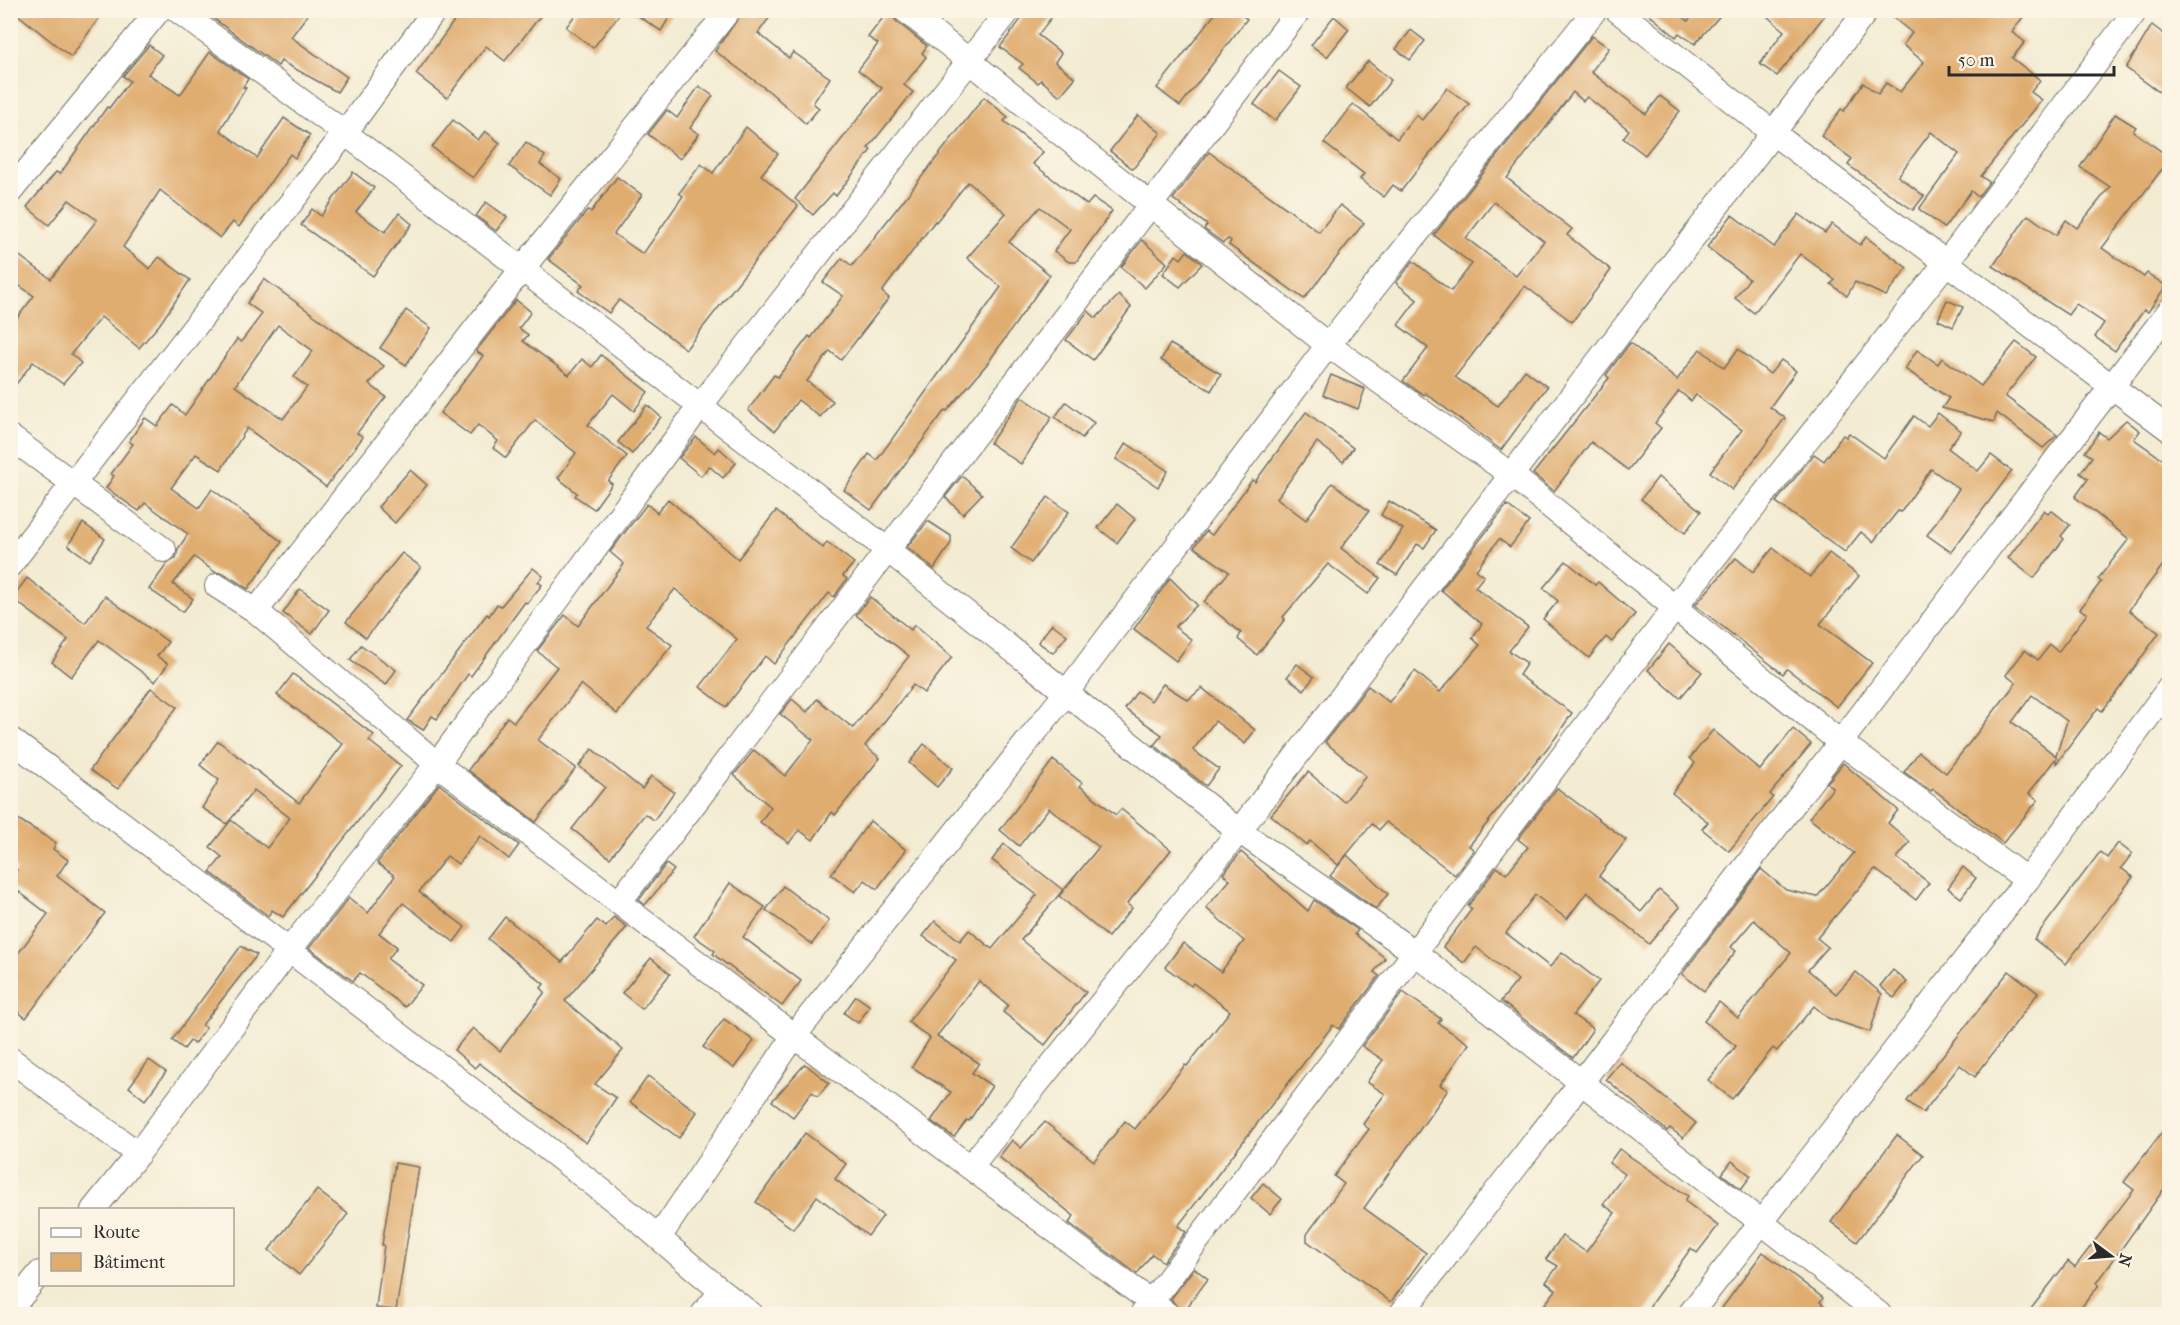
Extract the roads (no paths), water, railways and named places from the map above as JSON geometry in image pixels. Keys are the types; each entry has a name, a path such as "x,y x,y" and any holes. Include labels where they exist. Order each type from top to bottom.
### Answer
{"street":[{"path":"10,192 159,10"},
{"path":"177,10 345,132 889,551 1239,831 1414,952 1580,1084 1879,1314"},
{"path":"10,566 345,132 435,10"},
{"path":"256,612 522,269 729,10"},
{"path":"904,10 1328,345 1513,476 1676,606 1840,742 2028,880"},
{"path":"94,1208 138,1154 290,949 437,764 700,405 1009,10"},
{"path":"620,901 889,551 1299,10"},
{"path":"660,1236 794,1036 1066,693 1328,345 1595,10"},
{"path":"1617,10 1773,133 2112,385 2169,430"},
{"path":"971,1166 1239,831 1513,476 1867,10"},
{"path":"217,586 256,612 437,764 620,901 794,1036 971,1166 1154,1310 1414,952 1676,606 1946,263 2136,10"},
{"path":"1401,1314 1580,1084 2169,310"},
{"path":"10,437 164,550"},
{"path":"1690,1314 2028,880 2169,687"},
{"path":"10,739 290,949 660,1236 721,1292 751,1314"},
{"path":"10,1059 138,1154"},
{"path":"10,1310 39,1274"},
{"path":"703,1314 721,1292"}]}
